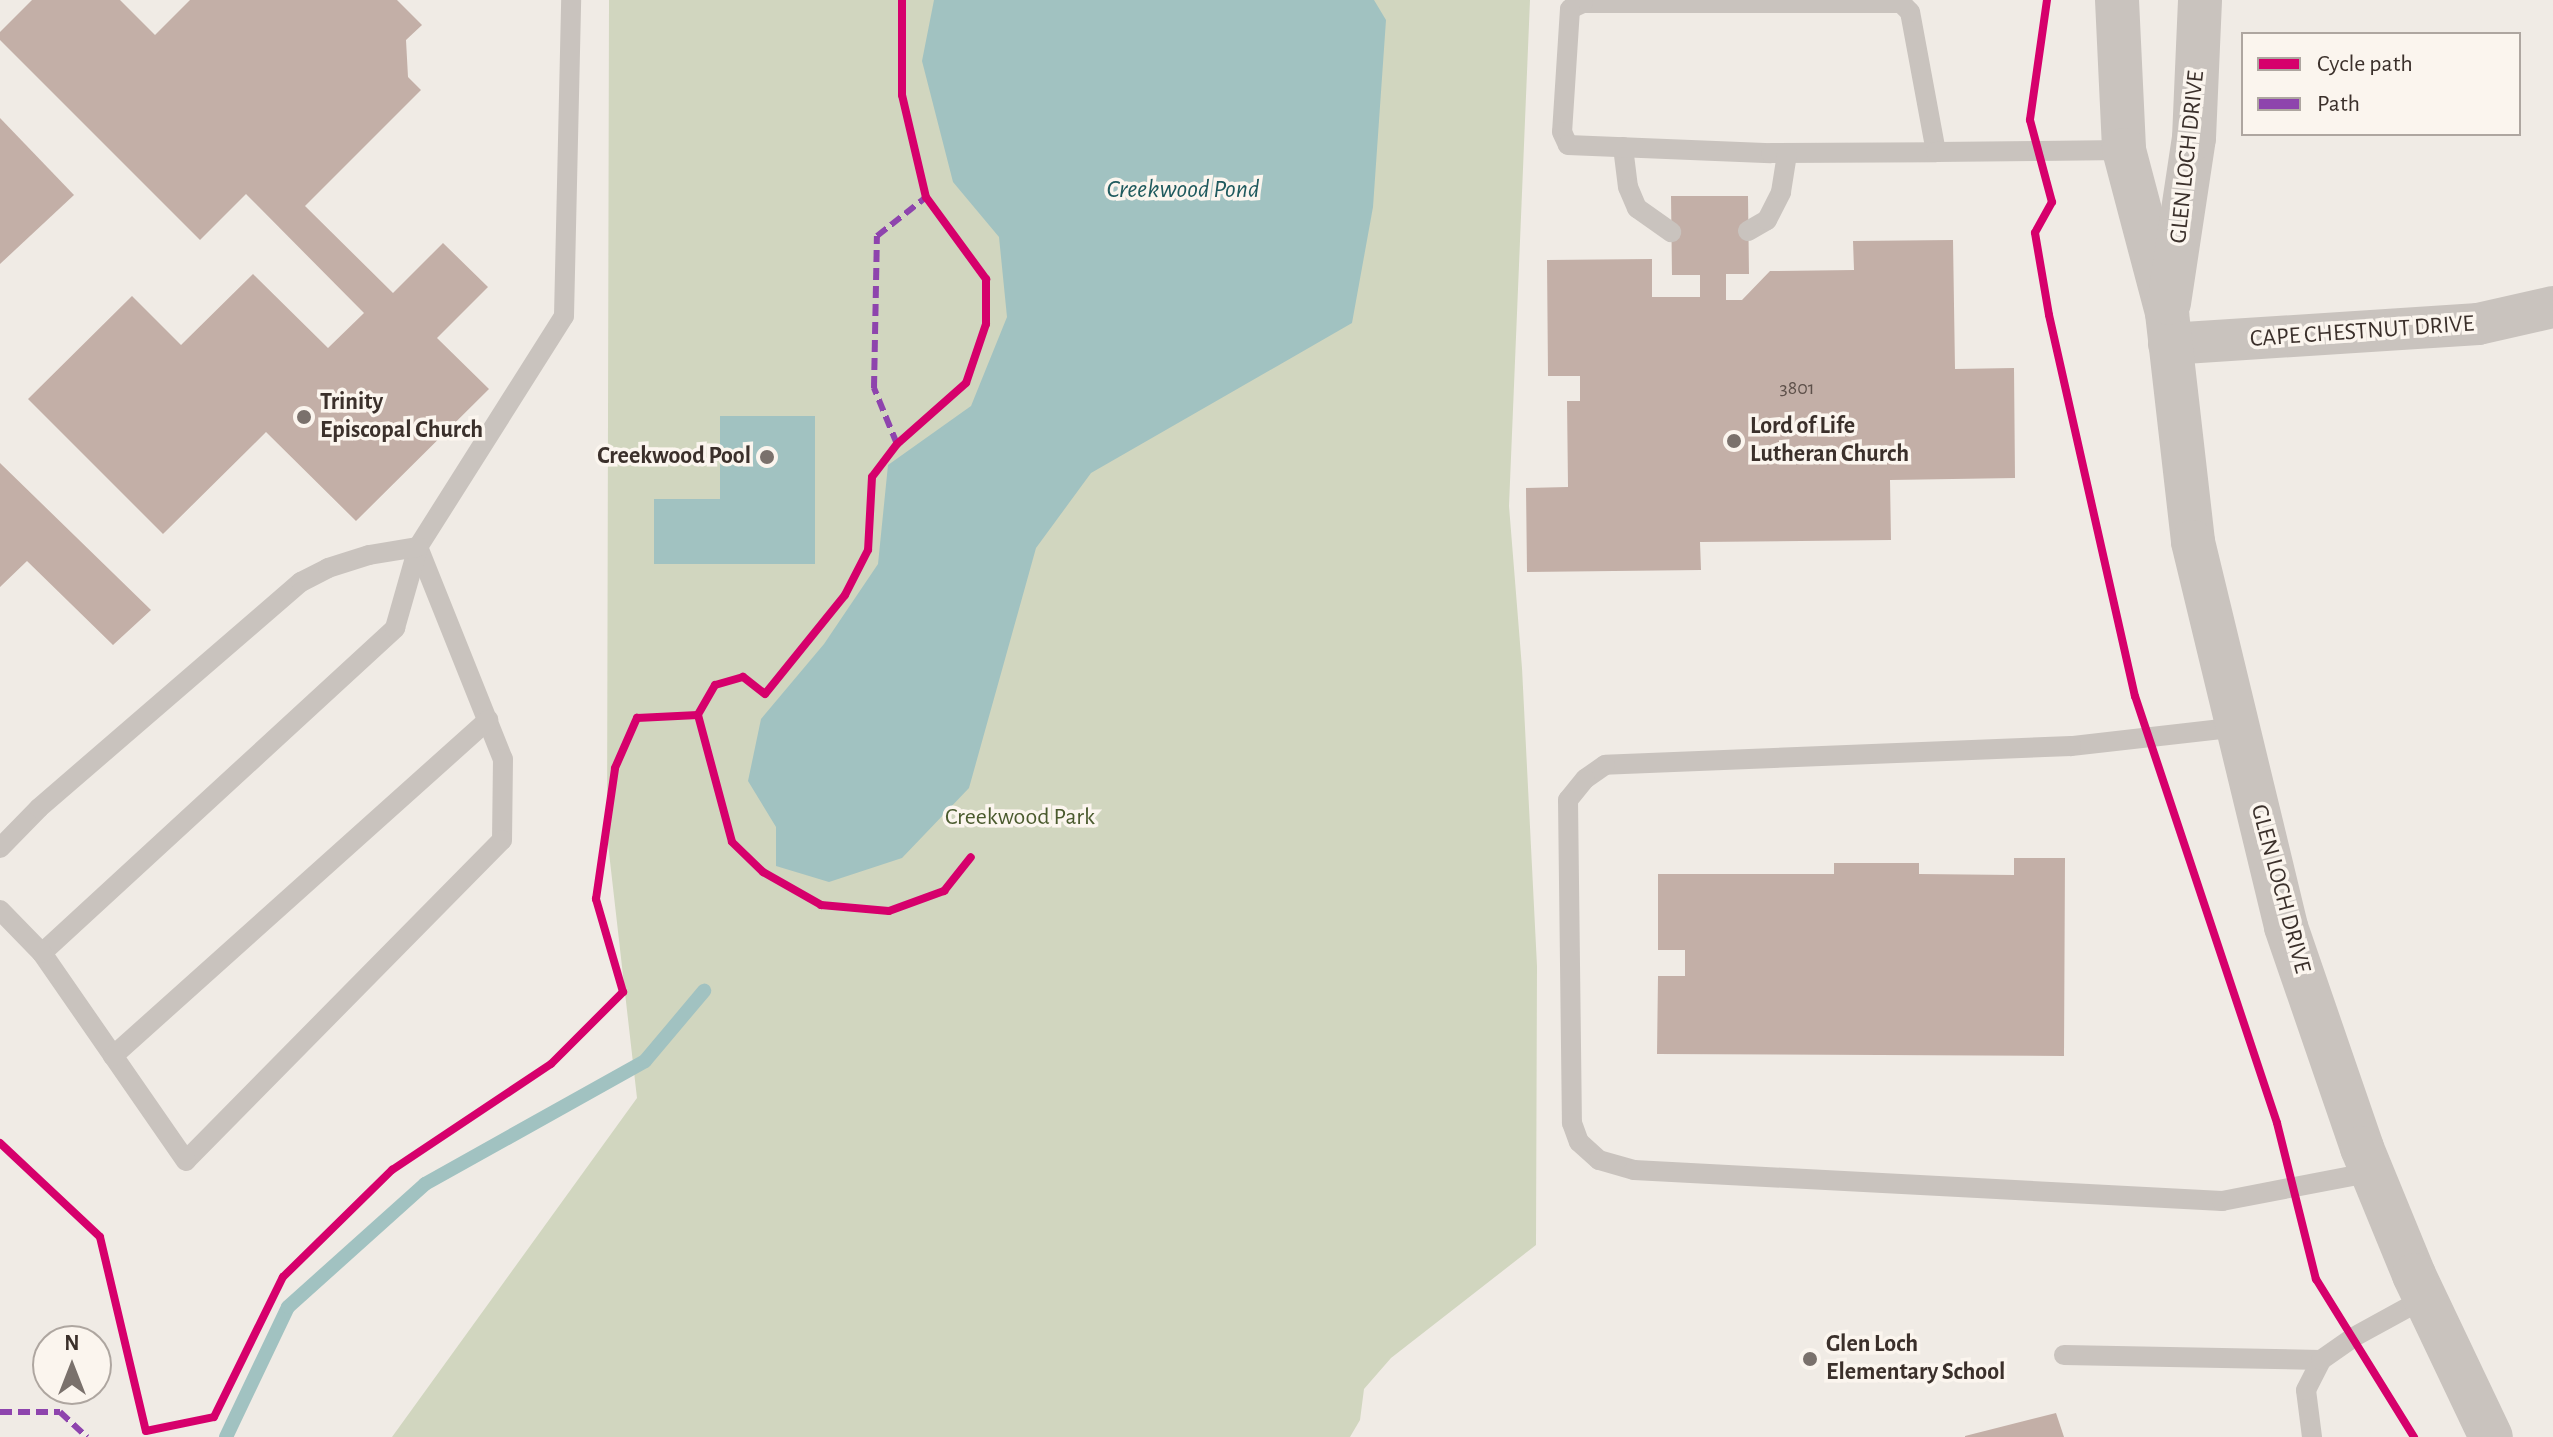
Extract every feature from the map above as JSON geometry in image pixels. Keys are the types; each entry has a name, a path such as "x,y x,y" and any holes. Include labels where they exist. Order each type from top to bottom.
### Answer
{"street":[{"name":"GLEN LOCH DRIVE","path":"2117,0 2124,150 2168,329 2193,542 2286,927 2372,1172 2425,1298 2491,1437"},
{"name":"GLEN LOCH DRIVE","path":"2168,329 2194,138 2200,0"},
{"name":"CAPE CHESTNUT DRIVE","path":"2168,329 2478,324 2553,307"}],"lane":[{"path":"42,953 395,628 418,547 564,316 571,0"},
{"path":"1936,152 1910,12 1901,3 1583,3 1570,9 1562,132 1568,145 1787,153 1936,152 2124,150"},
{"path":"1623,147 1628,187 1637,208 1671,232"},
{"path":"1748,231 1767,220 1781,192 1787,153"},
{"path":"0,910 42,953 186,1161 502,840 503,759 418,547"},
{"path":"0,848 39,808 301,582 328,568 369,555 418,547"},
{"path":"113,1056 488,720"},
{"path":"2239,727 2071,746 1605,765 1585,779 1568,800 1572,1123 1579,1142 1599,1160 1634,1170 2222,1201 2372,1172"},
{"path":"2312,1437 2306,1390 2321,1360 2352,1338 2425,1298"},
{"path":"2064,1355 2321,1360"}],"green space":[{"name":"Creekwood Park","path":"609,0 1530,0 1509,506 1522,668 1537,966 1536,1245 1391,1358 1364,1389 1360,1420 1350,1437 392,1437 637,1098 607,835"}],"water":[{"name":"Creekwood Pond","path":"934,0 1374,0 1386,20 1373,207 1352,323 1091,473 1036,548 969,788 902,858 829,882 776,866 776,827 748,781 761,719 824,644 878,564 888,465 971,406 1007,317 999,237 953,182 922,61"},
{"name":"Creekwood Pool","path":"720,416 815,416 815,564 654,564 654,499 720,499"}],"building":[{"path":"32,0 120,0 155,35 190,0 397,0 422,25 406,40 408,77 421,90 305,206 393,293 443,243 488,287 437,338 489,389 356,521 266,432 163,534 28,399 132,296 181,345 253,274 328,348 364,313 246,194 200,240 0,40 0,32"},
{"path":"0,118 74,195 0,264"},
{"path":"1671,196 1748,196 1749,274 1726,274 1726,300 1742,300 1770,271 1854,270 1853,241 1953,240 1955,369 2014,368 2015,478 1890,480 1891,540 1700,542 1701,570 1527,572 1526,488 1568,487 1567,401 1580,401 1580,376 1548,376 1547,260 1652,259 1652,297 1700,297 1700,275 1672,275"},
{"path":"0,463 151,610 113,645 27,561 0,587"},
{"path":"2014,858 2065,858 2064,1056 1657,1054 1658,976 1685,976 1685,950 1658,950 1658,874 1834,874 1834,863 1919,863 1919,874 2014,875"},
{"path":"2056,1413 2064,1437 1965,1437 1965,1436"}],"waterway":[{"path":"226,1437 288,1307 425,1184 645,1061 704,991"}],"marked path":[{"path":"897,444 874,388 877,236 926,197"},
{"path":"0,1412 60,1412 87,1437"}],"cycle path":[{"path":"902,0 902,95 926,197 986,279 986,324 966,383 897,444 872,477 868,550 845,595 765,694 743,677 715,685 698,715 732,842 763,872 821,905 889,911 944,891 971,857"},
{"path":"2047,0 2030,120 2052,202 2035,233 2049,315 2135,696 2277,1123 2316,1279 2414,1437"},
{"path":"0,1143 100,1237 146,1431 214,1417 283,1277 392,1170 551,1064 623,992 596,899 615,768 637,718 698,715"}],"place":[{"name":"Trinity Episcopal Church","path":"304,417"},
{"name":"Lord of Life Lutheran Church","path":"1734,441"},
{"name":"Creekwood Pool","path":"767,457"},
{"name":"Glen Loch Elementary School","path":"1810,1359"}]}
